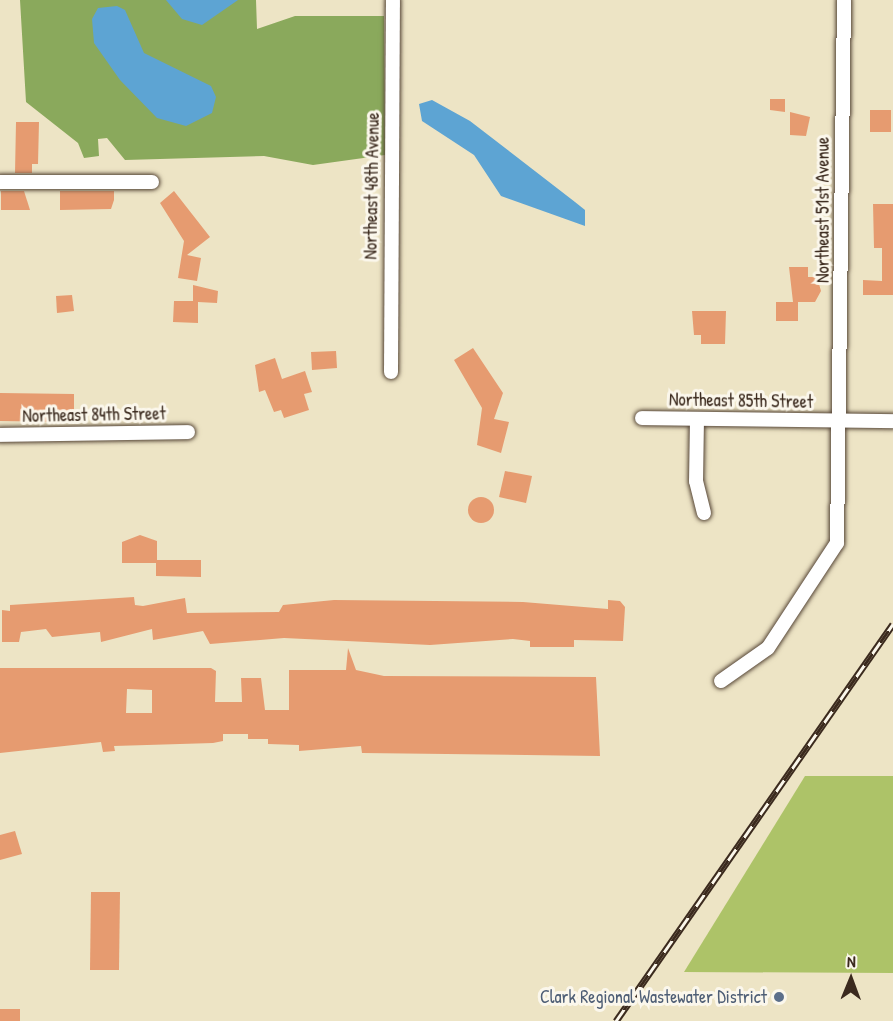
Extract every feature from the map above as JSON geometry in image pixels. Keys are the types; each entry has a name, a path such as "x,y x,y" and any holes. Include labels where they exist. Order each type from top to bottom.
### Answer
{"street":[{"name":"Northeast 48th Avenue","path":"390,372 393,0"},
{"name":"Northeast 51st Avenue","path":"721,681 768,648 834,553 840,420 844,0"},
{"path":"0,182 152,182"},
{"name":"Northeast 85th Street","path":"642,418 893,421"},
{"path":"697,419 696,480 704,513"},
{"name":"Northeast 84th Street","path":"0,435 188,432"}],"green space":[{"path":"20,0 256,0 257,29 295,16 384,16 385,155 313,165 264,156 125,160 107,138 98,139 99,156 84,158 78,143 26,102"},
{"path":"805,776 893,776 893,973 684,972"}],"water":[{"path":"166,0 238,0 202,25 182,19"},
{"path":"117,6 125,10 144,53 211,86 216,97 212,113 186,126 157,118 120,80 94,43 92,19 98,8"},
{"path":"432,100 470,121 585,210 585,226 501,196 474,155 422,121 419,104"}],"building":[{"path":"770,99 785,99 785,112 770,110"},
{"path":"870,110 891,110 891,132 870,132"},
{"path":"790,112 810,117 806,136 790,135"},
{"path":"16,122 39,122 38,164 32,164 32,173 15,173"},
{"path":"1,191 24,191 30,210 1,210"},
{"path":"60,191 114,191 114,200 111,209 60,210"},
{"path":"174,191 210,237 187,255 201,258 197,281 178,278 184,241 160,203"},
{"path":"873,204 893,204 893,295 863,295 863,280 882,281 882,248 874,248"},
{"path":"789,267 808,267 808,277 817,277 821,291 815,302 793,302"},
{"path":"193,285 218,291 217,303 198,302 198,323 173,322 174,301 193,301"},
{"path":"72,295 74,311 57,313 56,296"},
{"path":"776,302 798,302 798,321 776,321"},
{"path":"692,311 726,311 725,344 701,344 701,335 694,335"},
{"path":"473,348 503,393 494,419 509,422 501,453 477,445 482,408 454,360"},
{"path":"336,351 337,368 312,370 311,352"},
{"path":"275,358 282,379 305,371 312,392 304,394 309,410 284,418 281,410 274,412 265,390 259,392 255,365"},
{"path":"0,393 74,394 74,416 65,416 65,422 0,421"},
{"path":"505,471 532,476 526,503 499,497"},
{"path":"481,497 490,501 494,510 490,519 481,523 472,519 468,510 472,501"},
{"path":"140,535 157,541 157,560 201,560 201,577 156,576 156,563 122,563 122,542"},
{"path":"134,597 135,605 143,606 185,598 187,613 279,612 283,605 334,600 523,602 608,609 608,600 620,601 625,607 623,641 574,640 574,647 530,647 530,641 513,639 430,645 284,638 210,644 203,631 153,640 152,629 101,642 100,632 52,637 46,629 21,632 19,642 2,642 2,610 10,611 10,605"},
{"path":"348,648 356,670 384,676 596,677 600,756 362,753 361,746 299,751 299,745 268,744 268,739 248,739 248,734 223,734 223,741 213,743 114,746 115,751 103,752 101,742 0,753 0,668 211,668 216,671 215,702 242,702 241,678 261,678 265,710 289,710 289,670 346,670","holes":["127,689 152,690 152,713 126,713"]},
{"path":"15,831 22,854 0,860 0,835"},
{"path":"91,892 120,892 119,970 90,970"},
{"path":"0,1009 20,1009 20,1021 0,1021"}],"railway":[{"path":"616,1021 893,624"}],"place":[{"name":"Clark Regional Wastewater District","path":"779,997"}]}
